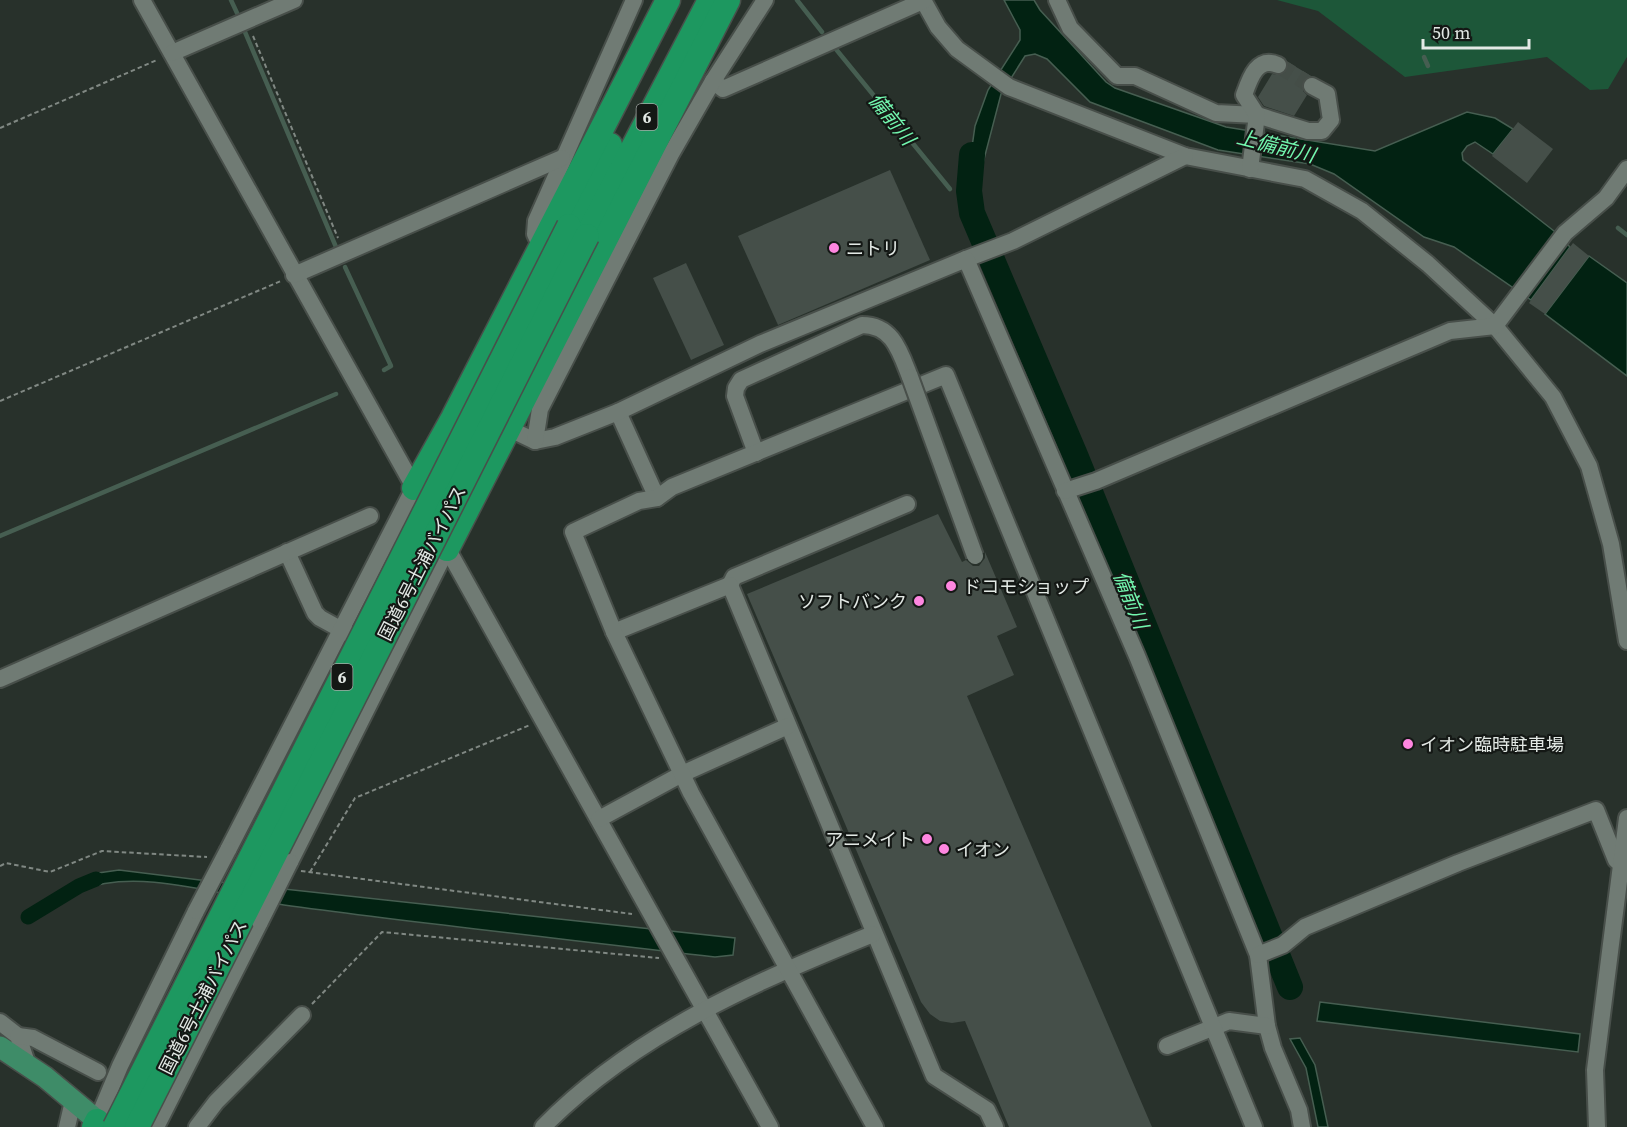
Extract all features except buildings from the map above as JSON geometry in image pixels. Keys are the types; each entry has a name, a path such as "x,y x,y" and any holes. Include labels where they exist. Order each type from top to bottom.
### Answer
{"highway":[{"path":"414,488 453,418 668,0"},
{"name":"国道6号土浦バイパス","path":"137,1127 578,231 664,38 686,0"},
{"name":"国道6号土浦バイパス","path":"103,1125 578,231 710,0"},
{"path":"447,549 728,0"}],"main road":[{"path":"9,1041 27,1063 103,1125"}],"street":[{"path":"142,0 447,549 653,913 770,1127"},
{"path":"172,53 294,0"},
{"path":"540,245 535,234 536,221 634,0"},
{"path":"535,441 540,409 671,154 713,81 765,0"},
{"path":"1057,0 1071,28 1117,76 1135,76 1216,113 1308,131 1322,131 1331,120 1330,103 1327,94 1312,86"},
{"path":"713,81 723,88 923,1 938,27 957,50 1010,87 1185,156 1251,164 1305,179 1362,211 1428,264 1495,326 1553,397 1589,466 1611,544 1627,641"},
{"path":"1251,164 1257,120 1244,95 1250,78 1259,65 1270,62 1278,65"},
{"path":"453,418 467,412 485,415 508,429 535,441 555,437 618,412 760,344 1013,241 1185,156"},
{"path":"294,275 562,158"},
{"path":"1072,489 1096,481 1450,331 1495,326 1565,232 1606,198 1627,169"},
{"path":"972,256 1072,489 1137,656 1270,950 1267,1026 1273,1048 1299,1110 1302,1127"},
{"path":"756,453 735,396 736,388 741,380 862,325 874,325 886,332 895,342 975,556"},
{"path":"875,1127 682,774 614,632 573,532 639,501 657,498 672,487 946,375 1254,1127"},
{"path":"618,412 657,498"},
{"path":"103,1125 120,1066 196,911 414,488"},
{"path":"614,632 730,585 734,577 907,504"},
{"path":"0,679 370,516"},
{"path":"156,1127 260,922 295,867 393,657 447,549"},
{"path":"287,552 315,613 393,657"},
{"path":"730,585 873,934 934,1076 987,1110 995,1127"},
{"path":"599,819 682,774 788,726"},
{"path":"1270,950 1305,927 1458,863 1596,810 1616,860 1621,864"},
{"path":"1597,1127 1595,1070 1627,818"},
{"path":"543,1127 604,1071 706,1009 790,968 873,934"},
{"path":"197,1127 216,1102 302,1015"},
{"path":"1167,1046 1229,1021 1267,1026"},
{"path":"0,1022 9,1041 33,1038 98,1072"},
{"path":"67,1127 74,1101"}],"path":[{"path":"247,20 344,254"},
{"path":"0,128 172,53"},
{"path":"0,401 294,275"},
{"path":"310,873 355,798 535,722 542,716"},
{"path":"0,866 6,862 50,872 102,851 212,857"},
{"path":"295,867 310,873 603,912 653,913"},
{"path":"302,1015 382,932 679,960"}],"shaded area":[{"path":"1277,0 1627,0 1627,57 1608,89 1590,90 1547,57 1405,77 1318,11"}],"water":[{"name":"上備前川","path":"1004,0 1034,0 1040,10 1106,82 1115,88 1226,127 1375,151 1467,112 1495,118 1513,129 1493,154 1475,142 1467,146 1462,153 1463,160 1554,231 1570,247 1531,300 1454,247 1424,237 1334,174 1310,164 1218,150 1090,102 1047,59 1035,54 1025,56 1001,94 976,190 966,189 975,126 988,90 1020,40 1020,30"},
{"path":"1589,256 1627,283 1627,376 1545,314"},
{"path":"119,870 735,938 733,955 715,957 344,913 266,902 157,882 104,883 81,890 77,881 98,873"},
{"path":"1320,1002 1580,1034 1578,1052 1317,1021"},
{"path":"1300,1038 1315,1065 1328,1127 1318,1127 1306,1068 1290,1039"}],"waterway":[{"path":"231,0 237,13"},
{"name":"備前川","path":"797,0 822,32"},
{"path":"245,32 336,247"},
{"name":"備前川","path":"835,48 950,189"},
{"path":"1424,57 1428,66"},
{"name":"備前川","path":"972,155 969,191 972,213 1075,455 1290,987"},
{"path":"1618,228 1627,235"},
{"path":"345,267 391,366 384,370"},
{"path":"0,536 336,394"},
{"path":"28,917 79,886 96,879"}],"tunnel":[{"path":"1278,65 1312,86"}],"place":[{"name":"ニトリ","path":"834,248"},
{"name":"ドコモショップ","path":"951,586"},
{"name":"ソフトバンク","path":"919,601"},
{"name":"イオン臨時駐車場","path":"1408,744"},
{"name":"アニメイト","path":"927,839"},
{"name":"イオン","path":"944,849"}]}
